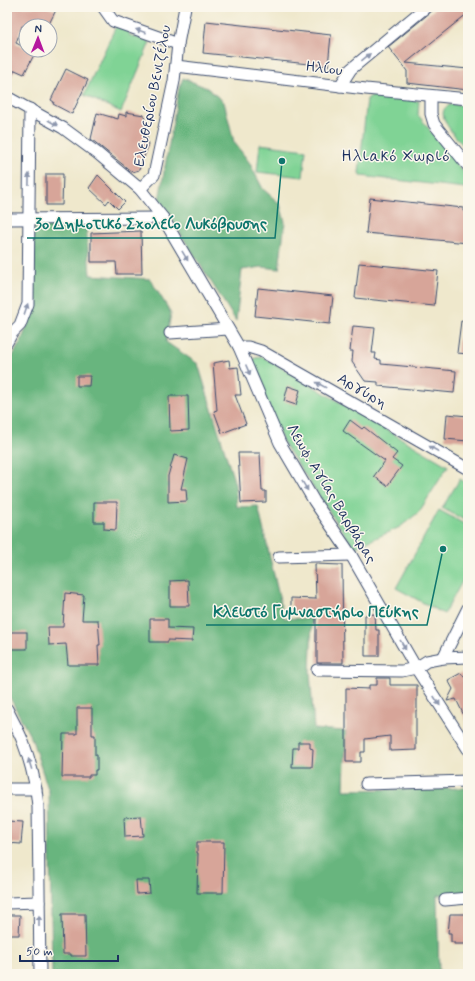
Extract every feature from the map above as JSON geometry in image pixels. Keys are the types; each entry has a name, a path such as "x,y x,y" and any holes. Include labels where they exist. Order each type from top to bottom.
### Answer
{"street":[{"path":"103,7 113,21 178,44"},
{"path":"340,86 351,69 426,7"},
{"name":"Ελευθερίου Βενιζέλου","path":"140,189 154,175 176,66 182,9"},
{"name":"Ηλίου","path":"176,66 340,86 468,99"},
{"path":"431,96 431,114 434,124 468,166"},
{"name":"Λεωφ. Αγίας Βαρβάρας","path":"7,97 63,128 97,153 140,189 162,218 239,347 280,444 314,501 351,555 416,668 468,749"},
{"path":"9,336 20,325 28,304 30,109"},
{"path":"7,219 162,218"},
{"path":"170,333 228,329"},
{"name":"Αργύρη","path":"239,347 248,347 262,351 468,469"},
{"path":"279,557 351,555"},
{"path":"443,658 468,608"},
{"path":"317,670 402,671 416,668 428,661 443,658 468,657"},
{"path":"7,709 23,741 32,767 36,788 38,806 40,974"},
{"path":"366,784 468,781"},
{"path":"7,789 36,788"},
{"path":"445,900 468,898"},
{"path":"7,903 39,902"}],"green space":[{"path":"116,26 130,32 129,35 150,42 121,112 84,95"},
{"path":"183,78 207,88 224,102 234,142 249,162 263,189 280,204 285,222 279,269 262,267 242,270 236,321 159,200 179,88"},
{"path":"371,96 419,101 418,115 468,178 468,186 465,188 361,176 359,173 367,99"},
{"path":"453,104 468,106 468,151 444,119 443,112 446,107"},
{"path":"260,144 306,150 303,177 257,172"},
{"path":"33,223 86,224 90,275 150,279 171,313 166,342 198,364 235,484 237,507 258,506 284,618 312,619 310,671 314,729 346,731 344,790 468,788 468,893 437,895 439,974 52,974 49,792 32,740 7,692 7,367 22,339 35,306"},
{"path":"263,357 448,466 419,512 400,527 354,548 283,442 252,367 252,361 255,358"},
{"path":"460,479 468,484 468,522 442,508"},
{"path":"439,510 468,526 468,571 444,614 396,588"}],"building":[{"path":"11,7 47,7 56,10 52,18 18,18 18,37 16,43 18,44 18,58 32,58 24,74 15,70 7,84 7,18"},
{"path":"437,7 468,7 468,13 406,63 468,69 468,90 407,83 407,71 388,47"},
{"path":"206,21 331,35 328,66 203,53"},
{"path":"66,69 88,80 72,114 53,104 54,102 51,100"},
{"path":"126,112 144,115 148,146 139,170 132,172 91,139 97,113 118,119 119,114 126,116"},
{"path":"46,174 63,174 62,205 46,205"},
{"path":"98,175 125,202 118,209 109,200 106,204 89,188"},
{"path":"370,198 463,208 463,211 468,212 468,243 366,233"},
{"path":"141,231 142,274 117,274 116,262 91,262 91,233"},
{"path":"359,263 438,271 434,306 355,298"},
{"path":"258,288 333,296 330,324 255,316"},
{"path":"461,321 468,322 468,354 457,353"},
{"path":"353,326 375,328 372,353 376,353 375,359 381,360 381,364 456,371 454,393 378,386 378,382 365,381 352,362 353,351 350,351"},
{"path":"229,360 230,368 238,367 241,395 235,395 246,424 222,433 214,411 217,410 213,363"},
{"path":"77,376 90,376 89,386 77,386"},
{"path":"288,386 300,390 296,405 284,401"},
{"path":"169,396 188,396 189,430 170,431"},
{"path":"447,414 468,416 468,441 445,439"},
{"path":"350,420 362,429 364,427 397,453 392,459 402,466 387,486 374,476 385,461 343,431"},
{"path":"238,453 260,453 262,491 266,491 266,502 241,503"},
{"path":"174,455 188,459 181,489 186,489 187,501 168,502 168,476"},
{"path":"94,502 117,502 116,530 104,529 104,522 94,522"},
{"path":"315,564 342,565 343,663 317,663 316,613 291,613 291,598 316,599"},
{"path":"188,580 189,606 170,606 170,581"},
{"path":"65,593 84,595 82,620 98,620 100,645 98,645 99,665 68,665 66,644 49,645 48,627 63,627"},
{"path":"375,614 376,630 379,630 379,656 365,656 365,615"},
{"path":"150,619 168,619 168,628 193,629 192,641 168,640 168,642 150,642"},
{"path":"7,632 27,632 27,649 7,649"},
{"path":"461,673 464,677 468,675 468,724 456,699 447,701 453,689 448,680"},
{"path":"377,678 390,678 390,685 417,685 416,750 390,751 390,736 365,739 365,752 361,752 361,762 346,762 346,688 369,689 369,685 377,685"},
{"path":"77,708 92,708 92,735 95,735 97,770 95,770 95,775 89,775 89,777 62,777 63,734 77,734"},
{"path":"298,742 310,742 310,748 313,749 312,767 292,767 293,748 298,748"},
{"path":"141,816 143,836 125,837 124,817"},
{"path":"7,821 23,822 21,844 7,843"},
{"path":"197,842 224,842 223,893 197,893"},
{"path":"136,880 149,880 150,893 137,894"},
{"path":"62,914 85,914 86,956 71,956 71,954 63,954"},
{"path":"450,914 468,914 468,944 454,944 454,942 451,942 451,933 448,933"},
{"path":"10,915 20,915 19,935 7,935 7,918 10,918"}],"place":[{"name":"3ο Δημοτικό Σχολείο Λυκόβρυσης","path":"282,161"},
{"name":"Κλειστό Γυμναστήριο Πεύκης","path":"443,549"}],"district":[{"name":"Ηλιακό Χωριό","path":"396,156"}]}
